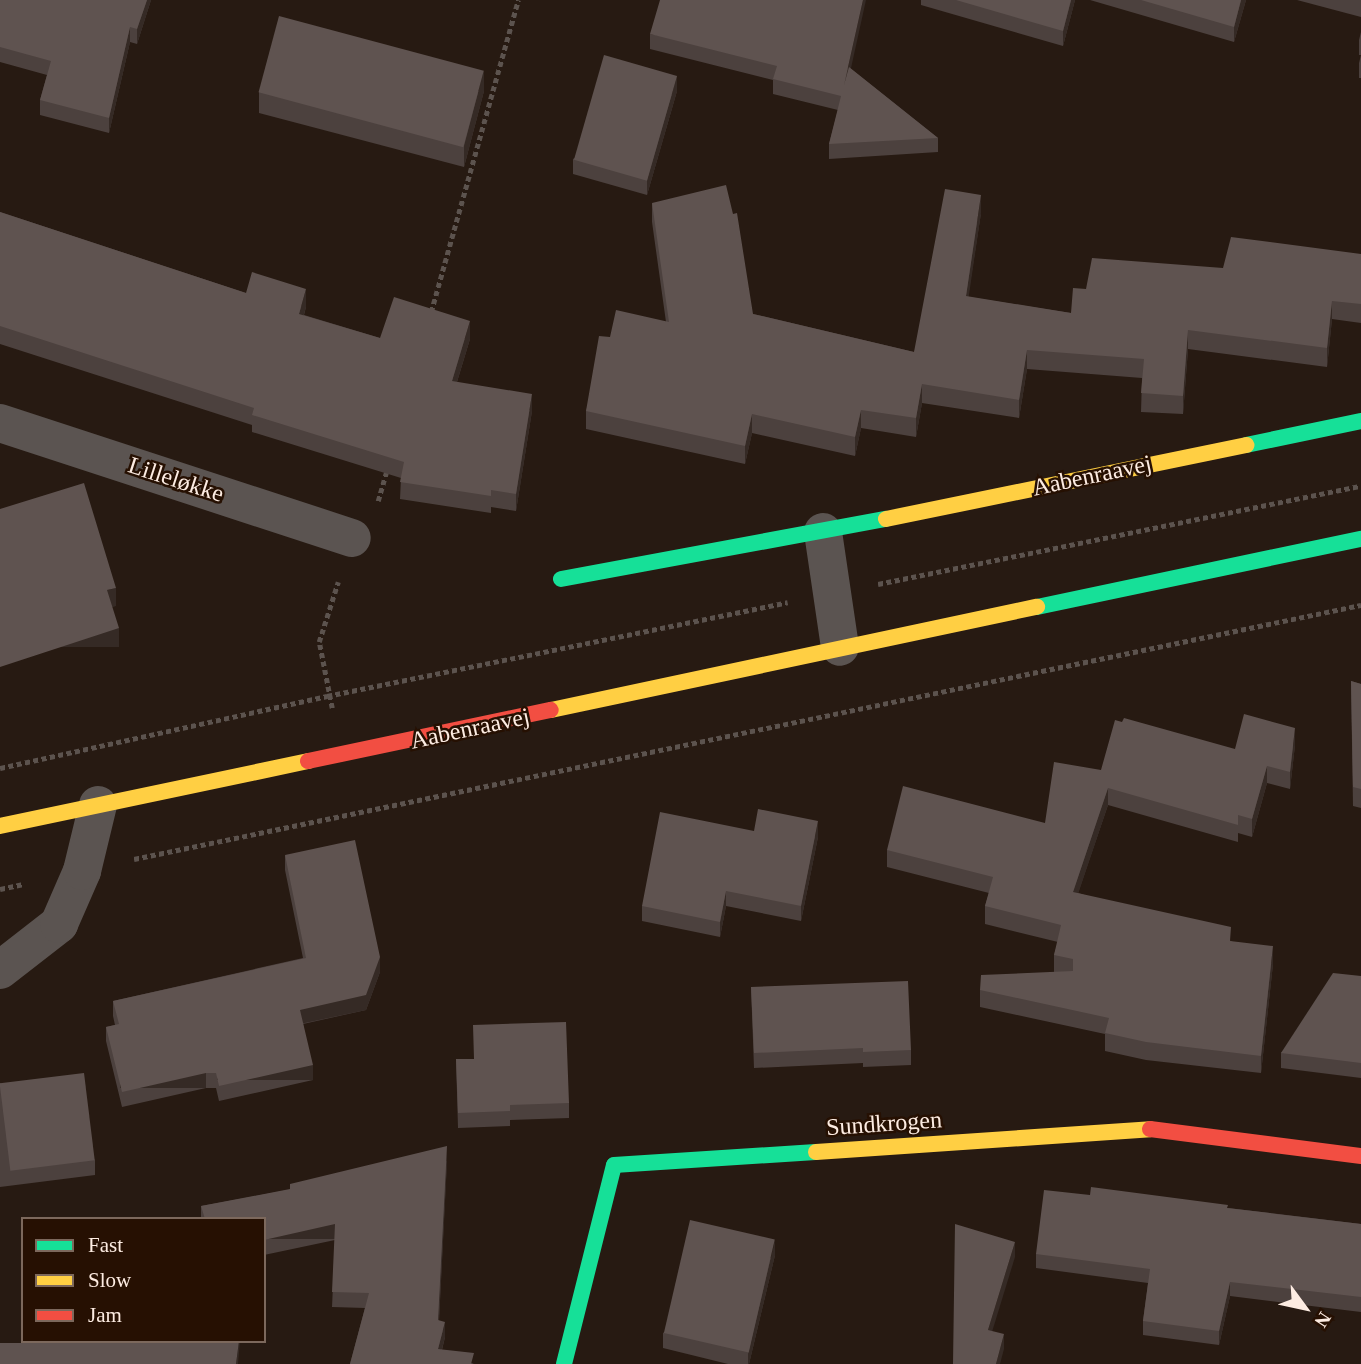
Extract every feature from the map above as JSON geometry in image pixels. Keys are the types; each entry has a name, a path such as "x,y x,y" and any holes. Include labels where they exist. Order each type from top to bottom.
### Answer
{"street":[{"name":"Aabenraavej","path":"561,579 823,532 1361,421"},
{"name":"Lilleløkke","path":"0,423 352,538"},
{"path":"823,532 834,592 840,647"},
{"name":"Aabenraavej","path":"0,826 351,755 840,647 1361,539"},
{"path":"0,970 59,924 82,871 98,805"},
{"name":"Sundkrogen","path":"564,1364 614,1165 1156,1129 1361,1156"}],"path":[{"path":"429,318 518,0"},
{"path":"351,755 327,696 318,642 352,538 374,516 388,463"},
{"path":"0,768 327,696 1361,486"},
{"path":"0,889 1361,605"}],"building":[{"path":"0,0 147,0 137,29 130,27 109,118 40,100 51,61 0,47"},
{"path":"660,0 863,0 844,85 849,67 938,138 829,144 841,96 773,79 777,66 650,34"},
{"path":"956,0 1071,0 1063,31"},
{"path":"1141,0 1241,0 1234,27"},
{"path":"279,16 484,71 463,147 259,92"},
{"path":"604,55 677,76 647,181 574,160"},
{"path":"726,185 733,214 737,213 753,314 914,352 945,189 981,195 966,296 1071,313 1073,288 1086,289 1092,258 1223,268 1231,237 1361,254 1361,304 1332,301 1327,348 1188,330 1183,396 1141,393 1144,359 1027,350 1019,400 922,384 916,418 861,410 855,437 752,414 745,446 586,411 599,336 610,337 616,310 669,322 652,203"},
{"path":"0,212 246,293 252,272 306,289 299,314 380,338 394,297 470,321 452,381 532,394 516,494 491,490 491,496 400,482 404,462 252,415 254,408 0,326"},
{"path":"84,483 116,588 107,590 119,628 0,667 0,509"},
{"path":"1351,681 1361,684 1361,789 1353,787"},
{"path":"1244,714 1295,728 1290,772 1267,766 1252,819 1238,815 1238,825 1108,788 1073,892 1231,927 1230,941 1273,946 1261,1056 1146,1042 1105,1033 1109,1018 980,990 981,975 1073,971 1073,959 1054,955 1061,925 985,906 993,877 887,850 903,786 1045,823 1054,762 1101,770 1115,720 1122,722 1124,718 1235,749"},
{"path":"758,809 818,821 801,906 726,891 720,922 642,906 660,812 754,831"},
{"path":"355,840 380,957 366,995 300,1010 313,1065 219,1086 216,1073 206,1073 122,1092 106,1027 119,1024 113,1001 306,958 285,855"},
{"path":"1333,973 1361,976 1361,1063 1281,1053"},
{"path":"908,981 911,1050 863,1052 863,1048 754,1053 751,987"},
{"path":"566,1022 569,1103 510,1105 510,1111 458,1113 456,1059 474,1059 473,1025"},
{"path":"84,1073 95,1160 10,1171 0,1083"},
{"path":"447,1146 438,1320 445,1322 438,1349 474,1353 471,1364 350,1364 369,1293 332,1292 335,1224 266,1240 266,1217 204,1217 201,1206 290,1189 290,1184"},
{"path":"1091,1187 1228,1205 1227,1208 1361,1224 1361,1297 1230,1282 1219,1331 1143,1321 1150,1269 1036,1254 1044,1190 1090,1195"},
{"path":"690,1220 775,1240 749,1353 664,1333"},
{"path":"955,1224 1015,1242 988,1330 1004,1334 996,1364 953,1364"},
{"path":"0,1343 239,1343 236,1364 0,1364"}],"traffic: fast":[{"path":"1246,445 1361,421"},
{"path":"561,579 886,519"},
{"path":"1037,607 1361,539"},
{"path":"564,1364 614,1165 816,1152"}],"traffic: slow":[{"path":"886,519 1246,445"},
{"path":"551,710 1037,607"},
{"path":"0,826 308,761"},
{"path":"816,1152 1150,1129"}],"traffic: jam":[{"path":"308,761 551,710"},
{"path":"1150,1129 1361,1156"}]}
